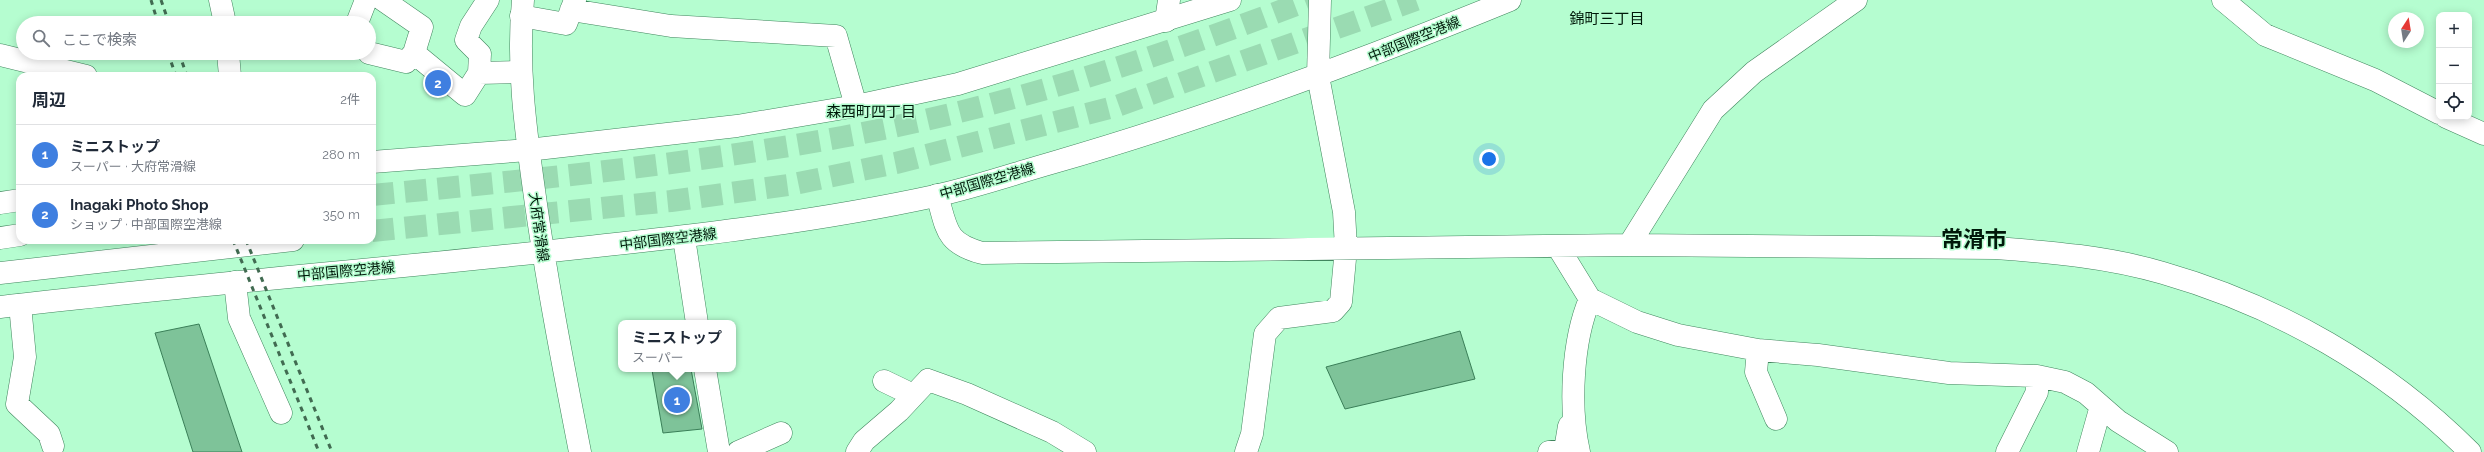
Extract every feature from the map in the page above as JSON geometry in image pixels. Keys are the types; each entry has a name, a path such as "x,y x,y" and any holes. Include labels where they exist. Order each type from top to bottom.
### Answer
{"main road":[{"path":"360,16 366,0"},
{"path":"376,55 406,62 414,53 422,27 383,0"},
{"path":"414,53 464,95 479,73 480,54 466,40 471,26 488,0"},
{"path":"376,162 528,150 737,126 856,106 958,84 1168,10 1230,0"},
{"path":"1246,452 1252,434 1265,334 1279,318 1333,311 1341,302 1346,248 1344,212 1318,76 1320,0"},
{"name":"中部国際空港線","path":"10,306 235,282 684,238 800,222 937,196 1113,145 1225,109 1318,76 1510,0"},
{"path":"1629,245 1713,110 1754,72 1856,0"},
{"path":"2223,0 2265,35 2375,80 2436,111"},
{"path":"522,8 566,24 573,5 671,26 836,36 856,106"},
{"name":"大府常滑線","path":"522,8 520,72 528,150 542,252 580,452"},
{"path":"0,55 16,59"},
{"path":"20,60 70,72"},
{"path":"229,60 230,72"},
{"path":"479,73 520,72"},
{"path":"2453,120 2484,134"},
{"path":"937,196 948,232 963,248 982,253 1629,245 1995,248 2050,252 2161,272 2264,308 2315,335 2362,364 2408,397 2470,452"},
{"path":"0,203 16,201"},
{"path":"0,238 16,236"},
{"path":"684,238 697,320"},
{"path":"0,273 257,244"},
{"path":"1558,247 1590,299 1637,322 1678,335 1758,350 1818,355 1949,373 2037,376 2065,382 2086,392 2118,421 2167,452"},
{"path":"235,282 238,318 280,413"},
{"path":"1579,452 1573,426 1573,383 1585,311 1590,299"},
{"path":"10,306 25,357 17,404 49,434 54,450"},
{"path":"1758,350 1756,372 1776,419"},
{"path":"706,372 719,452"},
{"path":"2007,452 2036,392 2037,376"},
{"path":"856,452 864,442 928,380 967,394 1052,432 1085,452"},
{"path":"884,381 914,395"},
{"path":"2088,452 2099,413 2104,408"},
{"path":"1549,452 1565,450 1569,426 1573,426"},
{"path":"738,452 781,433"}],"building":[{"path":"199,324 242,452 193,452 155,333"},
{"path":"1460,331 1475,379 1345,409 1326,367"},
{"path":"652,372 692,372 702,429 663,433"}],"tunnel":[{"path":"376,195 666,164 783,147 902,125 961,112 1079,79 1195,42 1309,0"},
{"path":"376,231 671,201 789,185 896,163 1114,107 1416,0"}],"railway":[{"path":"151,0 156,16"},
{"path":"161,0 167,16"},
{"path":"170,60 175,72"},
{"path":"181,60 186,72"},
{"path":"235,244 319,452"},
{"path":"248,244 332,452"}],"place":[{"name":"Inagaki Photo Shop","path":"438,83"},
{"name":"ミニストップ","path":"677,400"}],"district":[{"name":"錦町三丁目","path":"1607,19"},
{"name":"森西町四丁目","path":"871,112"},
{"name":"常滑市","path":"1974,239"}]}
